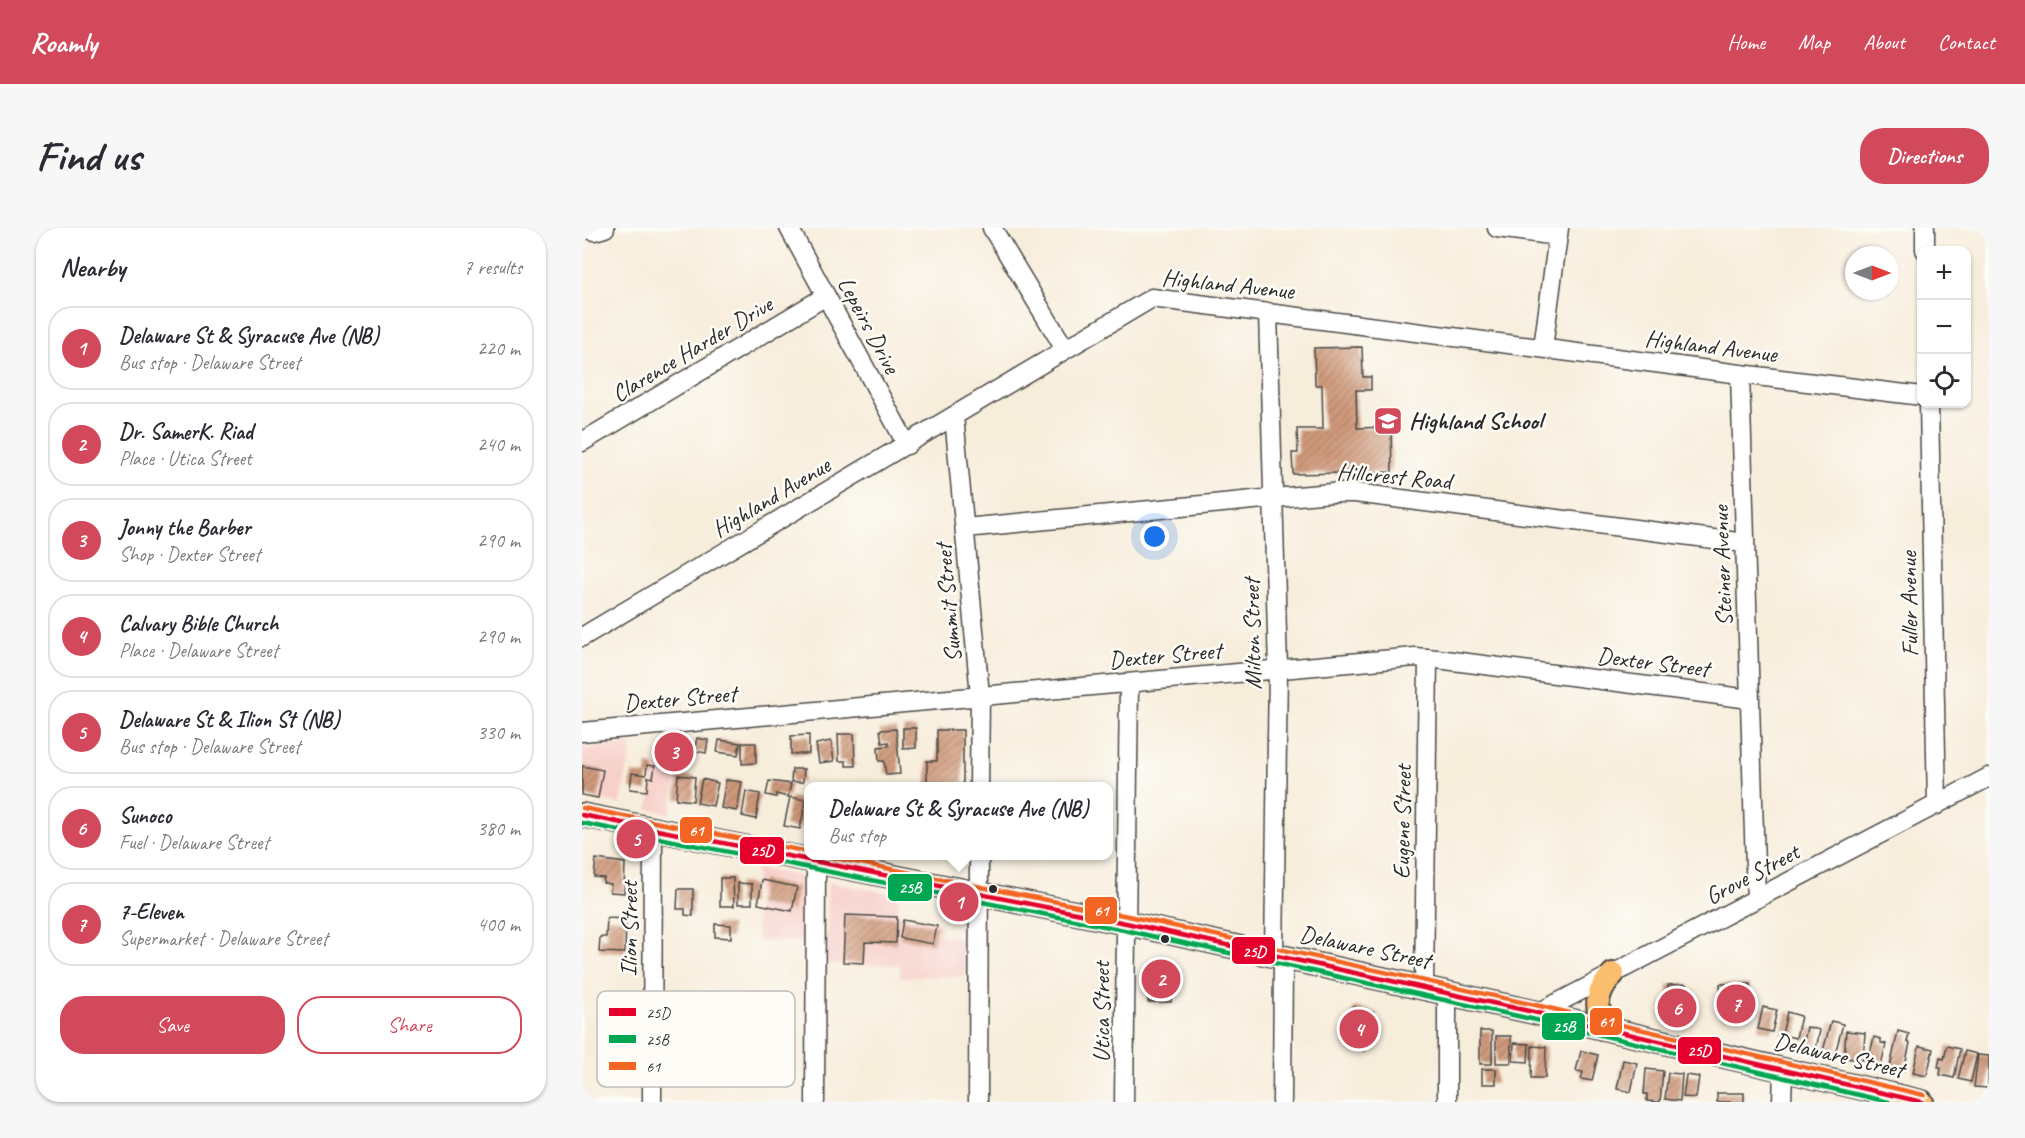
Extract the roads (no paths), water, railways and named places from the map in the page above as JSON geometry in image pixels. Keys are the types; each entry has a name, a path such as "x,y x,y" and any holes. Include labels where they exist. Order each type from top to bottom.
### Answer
{"main road":[{"name":"Delaware Street","path":"582,814 804,859"},
{"name":"Delaware Street","path":"811,860 1126,923 1448,993 1922,1102"},
{"path":"1602,1028 1598,995 1603,984 1613,974"}],"street":[{"path":"583,228 595,231 605,228"},
{"name":"Lepeirs Drive","path":"789,228 907,445"},
{"path":"992,228 1065,349"},
{"path":"1497,228 1559,232 1543,348"},
{"path":"1925,228 1925,246"},
{"name":"Clarence Harder Drive","path":"582,442 826,296"},
{"name":"Highland Avenue","path":"582,637 1152,297 1917,395"},
{"name":"Milton Street","path":"1268,312 1278,669 1278,956 1282,1102"},
{"name":"Steiner Avenue","path":"1740,374 1756,899"},
{"name":"Fuller Avenue","path":"1929,408 1937,805"},
{"name":"Summit Street","path":"954,416 980,695 979,782"},
{"name":"Hillcrest Road","path":"965,528 1332,493 1745,543"},
{"name":"Dexter Street","path":"582,732 980,695 1428,658 1750,699"},
{"name":"Eugene Street","path":"1424,988 1428,658"},
{"name":"Utica Street","path":"1124,1102 1129,683"},
{"name":"Grove Street","path":"1538,1013 1989,777"},
{"name":"Ilion Street","path":"652,991 653,828"},
{"path":"978,1102 979,860"},
{"path":"814,1102 816,861"},
{"path":"1447,1102 1448,993"},
{"path":"1782,1102 1783,1070"},
{"name":"Ilion Street","path":"652,1087 652,1102"}],"place":[{"name":"Highland School","path":"1388,421"},
{"name":"Jonny the Barber","path":"674,752"},
{"name":"Delaware St & Ilion St (NB)","path":"636,839"},
{"name":"Delaware St & Syracuse Ave (NB)","path":"959,902"},
{"name":"Dr. SamerK. Riad","path":"1161,979"},
{"name":"7-Eleven","path":"1736,1004"},
{"name":"Sunoco","path":"1677,1008"},
{"name":"Calvary Bible Church","path":"1359,1029"}]}
